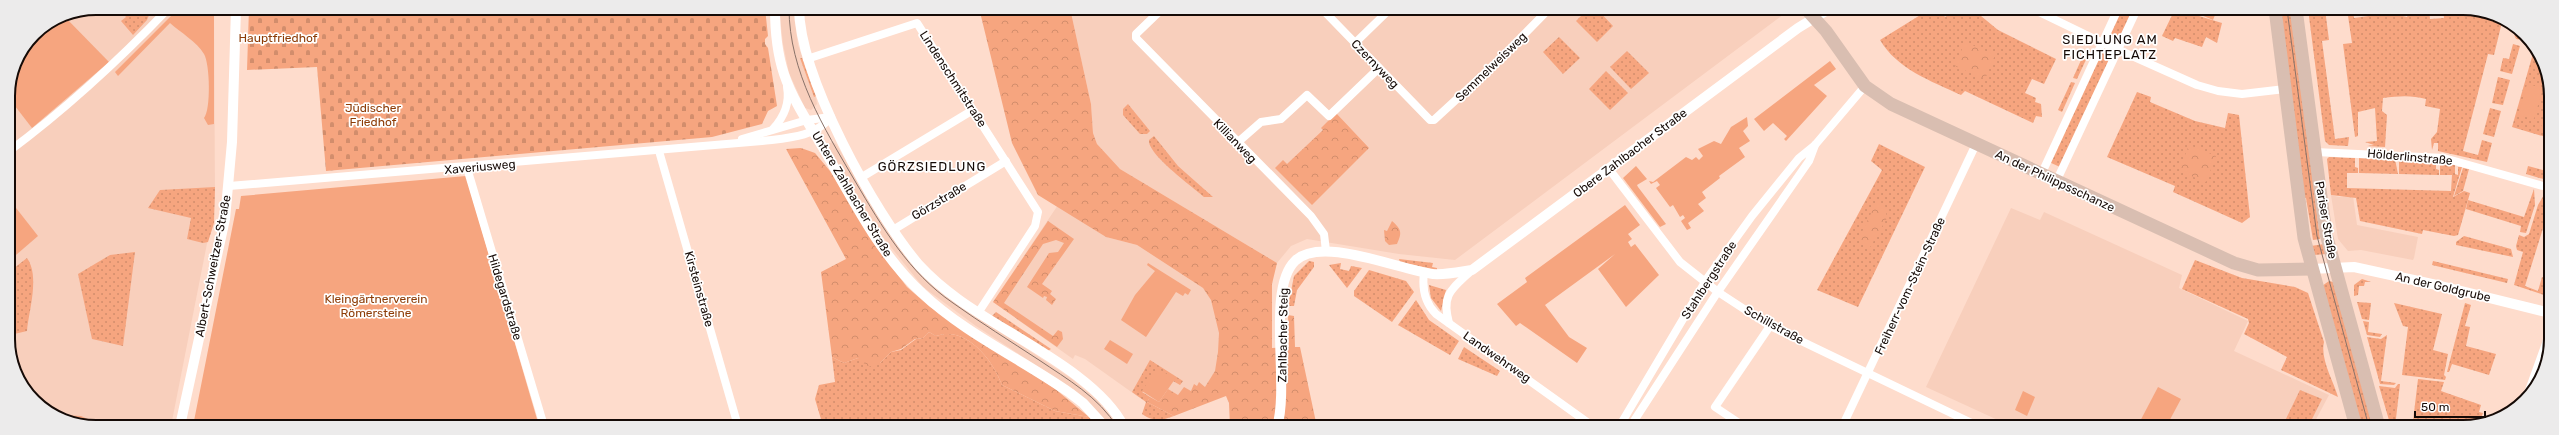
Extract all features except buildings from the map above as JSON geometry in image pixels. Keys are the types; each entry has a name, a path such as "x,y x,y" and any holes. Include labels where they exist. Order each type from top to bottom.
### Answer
{"main road":[{"name":"An der Philippsschanze","path":"1812,15 1865,86 1892,104 2056,182 2234,263 2258,270 2311,269"},
{"name":"Pariser Straße","path":"2276,15 2301,220 2311,269 2354,420"},
{"name":"Pariser Straße","path":"2297,15 2323,216 2334,266 2377,420"}],"street":[{"path":"15,147 36,132 122,56 162,15"},
{"name":"Albert-Schweitzer-Straße","path":"181,420 214,274 229,186 236,15"},
{"name":"Untere Zahlbacher Straße","path":"775,15 776,40 786,78 807,120 871,229 911,283 950,315 1070,393 1083,403 1099,420"},
{"name":"Untere Zahlbacher Straße","path":"800,15 807,59 831,117 862,177 893,230 915,260 933,279 978,312 1080,379 1111,407 1119,420"},
{"name":"Killianweg","path":"1156,15 1136,34 1136,38 1237,143 1319,225 1324,234 1326,251"},
{"name":"Czernyweg","path":"1328,15 1430,120"},
{"path":"1355,42 1384,15"},
{"name":"Semmelweisweg","path":"1430,120 1438,119 1543,15"},
{"name":"Obere Zahlbacher Straße","path":"1424,273 1440,274 1472,270 1609,169 1807,15"},
{"path":"2045,15 2181,79 2218,91 2247,94 2285,89"},
{"path":"2041,175 2115,15"},
{"path":"2056,182 2133,15"},
{"name":"Lindenschmitstraße","path":"807,59 917,24 1038,212 1035,226 978,312"},
{"path":"1237,143 1261,122 1280,119 1307,95 1328,116 1379,68"},
{"path":"772,129 781,119 787,105 786,78"},
{"name":"Stahlbergstraße","path":"1623,420 1705,282 1752,216 1799,158 1815,145 1865,86"},
{"path":"862,177 973,110"},
{"name":"Xaveriusweg","path":"229,186 467,168 794,137 813,131 831,117"},
{"name":"Xaveriusweg","path":"730,144 772,129 807,120 831,117"},
{"name":"Freiherr-vom-Stein-Straße","path":"1845,420 1976,144"},
{"name":"Stahlbergstraße","path":"1635,420 1718,292 1809,161 1815,145"},
{"name":"Kirsteinstraße","path":"659,151 736,420"},
{"name":"Hölderlinstraße","path":"2315,152 2444,158 2544,186"},
{"name":"Görzstraße","path":"893,230 1006,161"},
{"name":"Hildegardstraße","path":"467,168 542,420"},
{"name":"Schillstraße","path":"1609,169 1680,262 1718,292 1770,326 1965,420"},
{"name":"Zahlbacher Steig","path":"1278,420 1282,403 1281,308 1284,280 1290,267 1300,257 1312,252 1326,251 1424,273"},
{"name":"An der Philippsschanze","path":"2311,269 2334,266"},
{"name":"An der Goldgrube","path":"2334,266 2354,267 2421,281 2544,312"},
{"path":"1449,324 1445,306 1447,296 1451,289 1472,270"},
{"name":"Landwehrweg","path":"1424,273 1424,292 1428,303 1436,314 1584,420"},
{"path":"1734,420 1715,407 1770,326"},
{"path":"2535,377 2541,360"}],"shaded area":[{"path":"91,15 214,15 215,203 172,420 85,419 60,412 39,396 26,380 21,370 15,339 15,96 21,65 35,43 55,26 65,21"},
{"path":"780,15 794,15 798,45 815,91 817,104 811,110 805,108 789,73 783,44"},
{"path":"1072,15 1783,15 1455,260 1399,254 1307,239 1291,246 1277,263 1120,169 1107,158 1097,144 1093,133 1091,104"},
{"path":"832,142 836,144 889,232 954,301 1072,379 1097,400 1113,420 1101,420 1057,379 976,326 923,287 882,236 828,147 828,144"},
{"path":"2331,195 2339,197 2353,196 2357,225 2418,237 2413,260 2361,250 2348,251 2338,239"},
{"path":"1058,205 1106,237 1137,245 1203,288 1269,346 1174,416 1137,396 1085,359 1075,355 1073,359 993,302"},
{"path":"2011,208 2040,220 2044,212 2182,275 2179,288 2248,321 2234,351 2329,395 2316,420 1998,420 1926,387"}],"green space":[{"path":"124,15 149,15 147,20 133,35 121,21 126,17"},
{"path":"172,15 214,15 214,124 208,125 204,118 208,106 209,87 208,67 204,54 193,41 170,23 118,76 115,72"},
{"name":"Jüdischer Friedhof","path":"249,15 766,15 768,36 765,39 765,44 768,48 777,106 768,111 762,124 712,137 326,171 317,67 247,70"},
{"path":"981,15 1072,15 1091,104 1093,133 1097,144 1120,169 1277,263 1272,284 1272,348 1289,347 1288,315 1294,316 1295,347 1300,347 1316,420 1230,420 1229,403 1226,396 1174,416 1147,402 1150,397 1159,402 1168,389 1178,395 1184,387 1191,391 1194,384 1197,386 1199,382 1205,387 1215,371 1218,352 1219,333 1211,300 1203,288 1137,245 1106,237 1038,195 1012,143"},
{"path":"1582,15 1603,15 1613,26 1597,42 1576,21"},
{"path":"1920,15 1944,15 1945,17 1948,15 1980,15 1998,30 2056,59 2044,84 2032,79 2025,93 2036,98 2035,102 2041,104 2042,117 2036,116 2033,123 1965,91 1961,95 1927,79 1896,59 1880,40"},
{"path":"2118,15 2131,15 2120,40 2109,35"},
{"path":"2172,15 2199,15 2222,23 2217,43 2206,37 2202,47 2175,38 2173,41 2162,36"},
{"path":"2201,15 2215,15 2213,20"},
{"path":"2280,15 2293,15 2320,239 2313,240 2306,198 2303,198"},
{"path":"2309,15 2326,15 2329,40 2322,41 2335,139 2349,137 2348,146 2329,145 2325,141"},
{"path":"2348,15 2354,15 2354,18 2376,15 2399,15 2407,17 2408,15 2430,15 2430,19 2444,18 2444,15 2463,15 2484,18 2501,24 2494,55 2488,54 2463,151 2478,155 2482,140 2492,143 2487,162 2438,151 2438,143 2434,143 2432,150 2431,139 2437,132 2440,109 2425,106 2426,99 2421,98 2405,96 2383,98 2382,111 2387,115 2385,147 2367,146 2374,145 2365,142 2377,141 2375,108 2358,112 2358,136 2355,137 2343,44 2352,43"},
{"path":"68,20 109,62 32,128 15,106 16,85 21,65 26,55 39,39 55,26"},
{"path":"1559,37 1580,58 1563,74 1543,52"},
{"path":"1965,42 1995,55 1985,79 1955,66"},
{"path":"2513,44 2520,46 2512,74 2500,71 2503,58 2509,59"},
{"path":"2086,49 2090,51 2077,79 2073,78"},
{"path":"1627,51 1649,73 1631,89 1610,67"},
{"path":"2101,53 2111,57 2060,167 2049,162"},
{"path":"2532,55 2540,70 2543,85 2544,137 2512,127"},
{"path":"800,58 802,58 816,96 814,97"},
{"path":"1830,61 1836,69 1814,85 1827,96 1786,141 1784,139 1787,136 1773,123 1764,131 1754,119"},
{"path":"1606,71 1628,93 1610,110 1589,89"},
{"path":"2498,77 2510,80 2503,105 2492,103"},
{"path":"2071,82 2075,83 2062,112 2058,110"},
{"path":"2527,84 2543,88 2534,119 2518,115"},
{"path":"2137,92 2151,97 2150,102 2195,121 2225,128 2228,113 2239,115 2250,217 2242,223 2173,192 2175,186 2107,157"},
{"path":"1128,104 1150,131 1147,134 1140,134 1123,115 1123,109"},
{"path":"2490,108 2501,111 2494,137 2483,134"},
{"path":"1336,113 1369,148 1312,205 1275,168 1283,160 1287,164 1323,130 1321,128"},
{"path":"1747,117 1748,126 1743,131 1750,141 1739,148 1745,157 1719,176 1720,178 1702,192 1706,198 1698,204 1704,211 1688,223 1691,228 1687,230 1681,221 1685,218 1683,215 1680,217 1673,205 1670,207 1656,188 1660,185 1657,181 1651,184 1649,181 1653,182 1686,157 1692,160 1696,157 1699,160 1703,156 1698,149 1714,141 1721,144 1731,127"},
{"path":"2544,118 2544,128 2541,127"},
{"path":"1154,136 1178,166 1213,197 1204,197 1163,162 1150,146 1149,140"},
{"path":"1879,144 1925,167 1858,307 1817,290 1882,170 1871,161"},
{"path":"2189,145 2216,156 2206,182 2179,171"},
{"path":"801,148 815,153 830,171 875,245 907,287 930,307 1054,388 1089,417 1055,411 1002,385 992,365 977,347 968,340 958,336 947,334 936,336 929,332 923,338 915,339 901,349 891,352 880,363 868,367 858,358 844,363 832,357 821,272 846,259 786,149"},
{"path":"2329,157 2355,158 2355,167 2358,168 2358,173 2347,173 2347,188 2451,191 2452,175 2440,175 2440,162 2455,165 2455,174 2458,175 2458,167 2462,167 2453,197 2464,191 2470,193 2458,235 2454,236 2423,230 2422,234 2360,221 2356,198 2331,195 2327,159"},
{"path":"2359,158 2395,159 2398,174 2359,173"},
{"path":"2399,159 2436,162 2436,169 2439,170 2439,175 2399,174"},
{"path":"1636,166 1647,179 1637,185 1638,187 1666,224 1660,227 1623,178"},
{"path":"2528,166 2544,170 2544,179 2526,174"},
{"path":"2463,168 2469,169 2463,191 2454,196"},
{"name":"Kleingärtnerverein Römersteine","path":"466,176 537,420 194,420 236,209 239,209 241,196"},
{"path":"215,187 214,223 208,242 203,243 187,239 191,218 148,208 160,190"},
{"path":"2534,189 2535,205 2526,233 2520,232 2521,226 2466,209 2468,200 2524,217"},
{"path":"2544,195 2544,225 2525,286 2538,291 2542,277 2544,278 2544,295 2514,285 2523,252 2517,250 2516,246 2519,235 2524,237 2529,234 2538,205"},
{"path":"1876,203 1885,206 1887,218 1869,249 1858,240"},
{"path":"1625,205 1640,225 1628,234 1632,239 1628,242 1631,247 1635,244 1659,275 1626,307 1598,269 1615,254 1545,305 1569,337 1587,348 1577,363 1520,323 1516,326 1497,304 1527,282 1525,278"},
{"path":"15,207 38,236 15,256"},
{"path":"1048,221 1074,239 1042,284 1052,291 1050,294 1056,299 1052,305 1046,300 1047,297 1044,296 1043,298 1027,287 1049,253 1058,252 1064,243 1056,240 1043,244 1004,303 1053,336 1058,330 1062,332 1063,339 1057,347 993,302"},
{"path":"1392,221 1399,229 1400,237 1397,244 1389,245 1385,241 1384,230 1387,231"},
{"path":"2464,236 2511,249 2513,257 2456,245 2456,242"},
{"path":"2324,244 2326,254 2314,255 2311,246"},
{"path":"135,252 123,346 92,339 78,274 110,255"},
{"path":"27,258 31,265 33,274 33,293 27,331 15,334 15,267"},
{"path":"1399,259 1433,263 1432,267 1437,268 1437,270 1400,262"},
{"path":"2195,260 2242,278 2295,287 2308,293 2324,342 2323,349 2325,362 2338,397 2281,370 2287,357 2244,334 2249,323 2248,319 2182,289"},
{"path":"1309,261 1314,262 1314,267 1297,290 1294,306 1288,306 1294,276"},
{"path":"2433,261 2508,279 2507,283 2432,265"},
{"path":"1148,263 1191,290 1188,295 1185,293 1183,296 1176,292 1146,337 1121,320 1135,295 1155,271 1147,265"},
{"path":"1341,263 1340,269 1349,271 1351,266 1362,268 1347,288 1329,265"},
{"path":"1369,270 1406,281 1414,292 1392,322 1354,296 1354,291"},
{"path":"2362,279 2371,282 2365,282 2364,286 2359,286 2358,295 2354,296 2354,285"},
{"path":"2329,281 2333,282 2372,420 2359,420 2322,286"},
{"path":"1429,285 1446,290 1441,311 1431,298"},
{"path":"1416,300 1429,320 1459,341 1450,355 1398,325"},
{"path":"2357,302 2371,303 2369,320 2362,319"},
{"path":"2394,303 2442,314 2433,350 2448,354 2444,375 2446,377 2445,380 2402,375 2408,327 2403,326"},
{"path":"2465,303 2471,305 2465,326 2470,327 2466,346 2496,354 2489,375 2452,364 2449,372 2447,372"},
{"path":"996,312 1051,349 1046,352 992,316"},
{"path":"2363,321 2369,322 2368,332 2382,334 2380,337 2367,335"},
{"path":"929,332 936,336 947,334 968,340 977,347 992,365 1002,385 1055,411 1089,417 1092,420 821,420 815,399 819,385 835,382 832,357 844,363 858,358 880,363 891,352 901,350 916,339 923,338"},
{"path":"2387,335 2381,381 2396,383 2394,385 2380,384 2367,337 2381,339"},
{"path":"1110,340 1133,354 1127,364 1104,349"},
{"path":"1464,347 1500,371 1497,376 1458,359"},
{"path":"1150,360 1183,381 1180,385 1173,381 1174,379 1142,392 1150,397 1147,402 1174,416 1158,420 1146,417 1142,414 1146,402 1132,392"},
{"path":"1157,368 1175,379 1159,402 1142,391"},
{"path":"2418,379 2444,382 2441,391 2481,405 2479,412 2483,413 2481,418 2468,420 2413,420"},
{"path":"2398,384 2400,384 2396,420 2389,420 2379,386 2395,388"},
{"path":"2158,387 2181,399 2170,420 2141,420"},
{"path":"2300,390 2322,399 2312,420 2285,420"},
{"path":"2023,391 2035,397 2027,416 2015,410"},
{"path":"68,415 81,416 88,419"}],"tram line":[{"path":"790,15 795,55 810,99 843,161 886,232 898,248 923,278 937,291 974,318 1082,389 1113,420"},
{"path":"2288,15 2317,236 2367,420"}],"district":[{"name":"SIEDLUNG AM FICHTEPLATZ","path":"2110,46"},
{"name":"GÖRZSIEDLUNG","path":"932,166"}],"park label":[{"name":"Hauptfriedhof","path":"278,38"}]}
